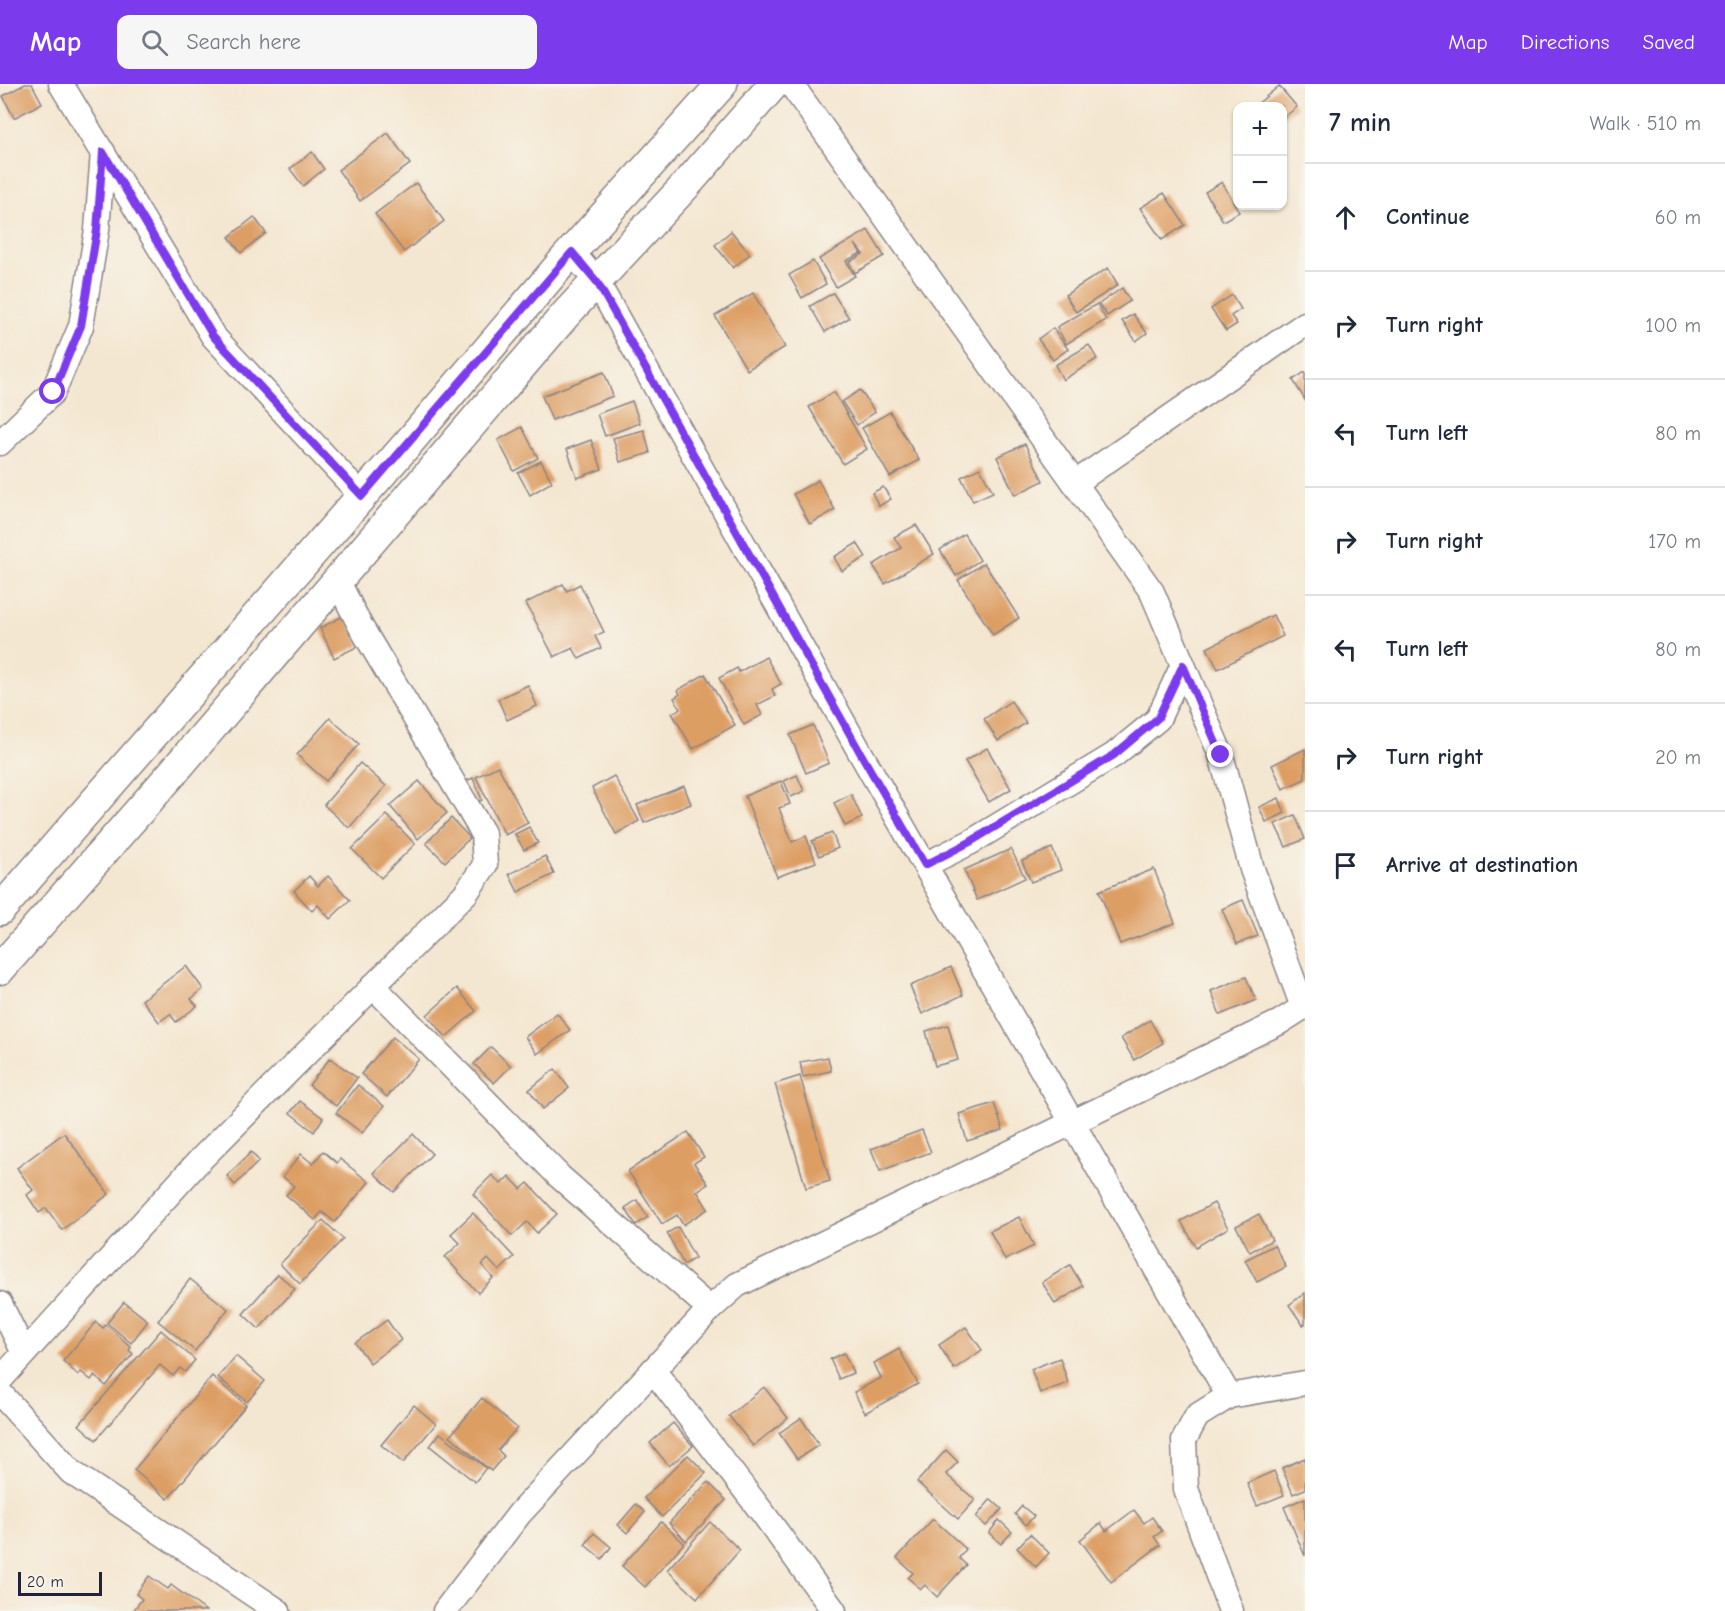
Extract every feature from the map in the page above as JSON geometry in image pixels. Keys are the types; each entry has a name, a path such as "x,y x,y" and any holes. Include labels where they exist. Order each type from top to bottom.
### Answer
{"street":[{"path":"61,84 213,336 362,496"},
{"path":"0,910 572,252 722,84"},
{"path":"0,969 169,777 558,323 688,183 774,84"},
{"path":"445,1611 520,1513 710,1309 737,1285 1280,1022 1304,1006 1252,868 1221,755 1152,592 791,84"},
{"path":"0,443 53,392 81,326 97,230 103,152"},
{"path":"572,252 597,282 855,744 1229,1396"},
{"path":"1075,483 1305,324"},
{"path":"0,1380 199,1161 466,893 484,865 483,833 361,627 337,580"},
{"path":"925,865 970,842 1114,755 1158,718 1183,665"},
{"path":"373,986 560,1177 710,1309"},
{"path":"0,1304 24,1353"},
{"path":"653,1370 765,1516 834,1611"},
{"path":"1231,1611 1186,1488 1184,1440 1197,1416 1229,1396 1305,1383"},
{"path":"0,1393 71,1472 278,1611"}],"building":[{"path":"25,84 32,84 42,103 14,118 3,96"},
{"path":"1279,86 1297,107 1287,115 1287,102 1260,102"},
{"path":"388,133 410,164 360,201 338,170"},
{"path":"312,152 324,169 303,186 290,169"},
{"path":"1222,182 1233,201 1233,210 1239,212 1223,221 1205,192"},
{"path":"416,183 444,221 404,252 375,214"},
{"path":"1164,193 1185,225 1162,240 1140,208"},
{"path":"254,217 266,233 241,253 229,237"},
{"path":"868,230 884,256 855,273 849,262 863,254 855,244 861,253 846,261 855,276 836,287 819,259"},
{"path":"731,231 750,254 733,268 715,245"},
{"path":"813,261 826,284 802,298 789,275"},
{"path":"1108,268 1118,285 1076,312 1065,295"},
{"path":"1122,288 1130,301 1107,316 1099,304"},
{"path":"753,293 785,347 747,370 715,316"},
{"path":"833,293 849,318 825,332 810,306"},
{"path":"1232,295 1241,309 1231,316 1237,324 1226,331 1211,309"},
{"path":"1097,304 1106,320 1066,344 1057,327"},
{"path":"1133,314 1147,333 1136,341 1122,321"},
{"path":"1053,328 1068,349 1053,360 1038,339"},
{"path":"1089,345 1097,359 1063,380 1055,365"},
{"path":"604,372 613,396 552,420 542,396"},
{"path":"1305,372 1305,400 1293,380"},
{"path":"860,390 875,412 857,425 842,402"},
{"path":"834,392 867,449 843,464 809,407"},
{"path":"632,401 640,423 605,436 597,414"},
{"path":"890,412 919,460 890,477 862,428"},
{"path":"522,427 538,458 514,471 498,440"},
{"path":"644,430 650,453 620,462 613,438"},
{"path":"591,440 602,469 577,478 567,449"},
{"path":"1025,444 1043,481 1015,495 997,457"},
{"path":"541,461 552,482 530,495 518,473"},
{"path":"980,468 993,492 973,501 961,477"},
{"path":"818,480 835,510 810,524 793,494"},
{"path":"883,487 891,499 879,506 872,493"},
{"path":"916,525 934,554 885,584 873,565 901,548 894,537"},
{"path":"964,534 980,560 956,576 940,550"},
{"path":"857,543 866,557 842,571 834,557"},
{"path":"984,563 1019,618 993,635 958,580"},
{"path":"563,584 567,591 580,584 604,632 595,636 601,648 579,659 573,648 554,657 526,603"},
{"path":"345,615 361,645 334,658 320,628"},
{"path":"1273,615 1283,636 1218,669 1207,648"},
{"path":"766,657 781,684 772,689 775,696 757,705 762,715 744,725 719,678 737,668 739,672"},
{"path":"705,674 735,725 693,749 672,713 680,709 674,698 680,694 678,690"},
{"path":"528,685 537,706 507,720 498,699"},
{"path":"1011,701 1026,723 998,741 984,719"},
{"path":"330,718 359,744 326,781 297,755"},
{"path":"813,725 829,763 806,773 790,735"},
{"path":"987,748 1011,789 989,802 965,761"},
{"path":"1305,749 1305,779 1283,789 1272,765"},
{"path":"360,763 386,786 349,828 324,805"},
{"path":"498,766 528,823 505,835 476,777"},
{"path":"797,775 804,791 791,797 784,781"},
{"path":"614,776 639,821 616,834 592,788"},
{"path":"473,778 482,800 475,803 466,781"},
{"path":"419,781 447,813 418,839 390,806"},
{"path":"781,781 790,804 779,808 792,842 806,836 816,862 777,877 745,796"},
{"path":"684,786 691,804 644,823 637,805"},
{"path":"851,794 862,818 845,826 834,803"},
{"path":"1279,798 1285,813 1266,822 1259,807"},
{"path":"387,815 415,844 381,878 352,849"},
{"path":"1295,815 1305,839 1286,847 1275,824"},
{"path":"451,818 470,838 445,862 426,843"},
{"path":"529,827 538,843 524,850 515,834"},
{"path":"832,833 838,848 819,856 812,841"},
{"path":"1052,848 1061,870 1031,882 1022,861"},
{"path":"1011,849 1025,878 977,900 964,870"},
{"path":"545,856 554,874 518,892 509,874"},
{"path":"1154,869 1175,923 1120,944 1099,891"},
{"path":"309,876 318,886 328,876 350,900 330,919 318,905 312,911 294,891"},
{"path":"1243,900 1258,936 1237,944 1222,909"},
{"path":"186,966 203,989 191,999 197,1006 176,1022 170,1014 159,1022 142,1000"},
{"path":"951,967 963,995 922,1014 910,986"},
{"path":"1246,977 1256,1000 1220,1015 1211,991"},
{"path":"457,988 476,1011 446,1037 427,1015"},
{"path":"557,1013 570,1030 537,1054 525,1037"},
{"path":"1150,1020 1163,1043 1134,1060 1121,1038"},
{"path":"948,1025 958,1060 935,1066 926,1031"},
{"path":"393,1037 419,1059 387,1097 361,1074"},
{"path":"491,1047 511,1066 494,1083 474,1064"},
{"path":"828,1057 831,1071 803,1077 800,1062"},
{"path":"330,1058 357,1078 336,1106 309,1085"},
{"path":"555,1069 569,1088 543,1109 529,1090"},
{"path":"800,1076 830,1181 806,1188 775,1084"},
{"path":"358,1085 384,1106 362,1133 336,1113"},
{"path":"300,1101 323,1118 314,1132 290,1113"},
{"path":"994,1103 1003,1130 967,1141 959,1114"},
{"path":"922,1130 931,1152 880,1171 871,1149"},
{"path":"688,1132 704,1157 694,1163 708,1184 697,1191 708,1209 683,1225 677,1215 662,1224 628,1171"},
{"path":"64,1133 109,1194 62,1230 46,1208 39,1213 27,1195 33,1190 17,1168"},
{"path":"413,1134 432,1154 394,1192 374,1173"},
{"path":"323,1151 337,1163 340,1159 369,1182 335,1222 322,1212 315,1220 286,1195 294,1186 283,1177 301,1154 313,1164"},
{"path":"251,1152 259,1161 235,1185 227,1176"},
{"path":"492,1175 501,1184 509,1176 521,1189 528,1183 557,1214 537,1233 527,1222 512,1236 473,1194"},
{"path":"637,1200 648,1217 636,1225 625,1208"},
{"path":"1214,1203 1228,1228 1196,1247 1181,1221"},
{"path":"473,1213 514,1257 499,1271 488,1259 482,1265 493,1278 478,1293 445,1257 460,1243 451,1234"},
{"path":"1259,1214 1272,1240 1250,1252 1236,1226"},
{"path":"1019,1217 1034,1246 1005,1260 990,1231"},
{"path":"323,1220 343,1239 300,1284 280,1264"},
{"path":"678,1227 695,1258 684,1265 667,1233"},
{"path":"1274,1245 1286,1267 1257,1282 1245,1260"},
{"path":"1070,1265 1083,1286 1055,1304 1042,1282"},
{"path":"278,1274 295,1289 259,1329 243,1314"},
{"path":"190,1279 228,1309 195,1351 158,1321"},
{"path":"1305,1293 1305,1324 1303,1325 1289,1305"},
{"path":"124,1302 148,1321 131,1343 107,1323"},
{"path":"387,1320 401,1340 370,1363 355,1343"},
{"path":"96,1322 103,1328 106,1325 131,1347 129,1350 133,1354 106,1386 94,1376 91,1380 81,1372 78,1375 63,1361"},
{"path":"966,1327 982,1350 954,1369 939,1345"},
{"path":"161,1330 195,1360 185,1372 180,1368 173,1376 160,1365 96,1440 79,1425"},
{"path":"899,1349 918,1384 865,1413 854,1392 881,1378 874,1363"},
{"path":"844,1353 853,1373 839,1379 830,1359"},
{"path":"236,1356 265,1381 247,1402 218,1377"},
{"path":"1060,1358 1068,1383 1040,1393 1031,1369"},
{"path":"212,1376 246,1405 168,1499 134,1470"},
{"path":"764,1387 788,1418 753,1446 729,1416"},
{"path":"482,1398 517,1428 498,1450 504,1456 491,1471 450,1436"},
{"path":"414,1405 436,1424 403,1463 381,1445"},
{"path":"801,1418 819,1445 797,1459 779,1433"},
{"path":"673,1423 693,1446 669,1466 650,1443"},
{"path":"440,1433 486,1468 475,1482 430,1446"},
{"path":"946,1450 958,1462 946,1474 975,1500 958,1519 917,1482"},
{"path":"688,1455 706,1473 662,1517 644,1498"},
{"path":"1305,1458 1305,1489 1293,1494 1282,1468"},
{"path":"1274,1471 1284,1495 1257,1506 1247,1483"},
{"path":"708,1482 726,1500 686,1541 669,1523"},
{"path":"1305,1498 1305,1556 1284,1507"},
{"path":"991,1499 1002,1509 986,1526 976,1517"},
{"path":"636,1504 645,1512 627,1533 618,1525"},
{"path":"1022,1506 1034,1516 1026,1525 1015,1514"},
{"path":"1134,1510 1144,1523 1152,1517 1162,1531 1154,1537 1160,1545 1111,1582 1080,1540 1101,1523 1106,1531"},
{"path":"933,1519 966,1549 959,1558 966,1565 937,1597 925,1585 921,1589 908,1578 913,1573 897,1558"},
{"path":"999,1520 1012,1532 1001,1544 989,1533"},
{"path":"661,1522 684,1543 645,1587 622,1566"},
{"path":"710,1522 740,1550 697,1598 667,1570"},
{"path":"594,1533 611,1547 602,1559 585,1545"},
{"path":"1030,1534 1049,1553 1036,1567 1017,1548"},
{"path":"149,1576 168,1589 171,1585 206,1611 133,1611 142,1599 136,1594"}],"route":[{"path":"53,392 81,326 97,230 103,152 213,336 362,496 572,252 597,282 925,865 970,842 1114,755 1158,718 1183,665 1221,755"}]}
